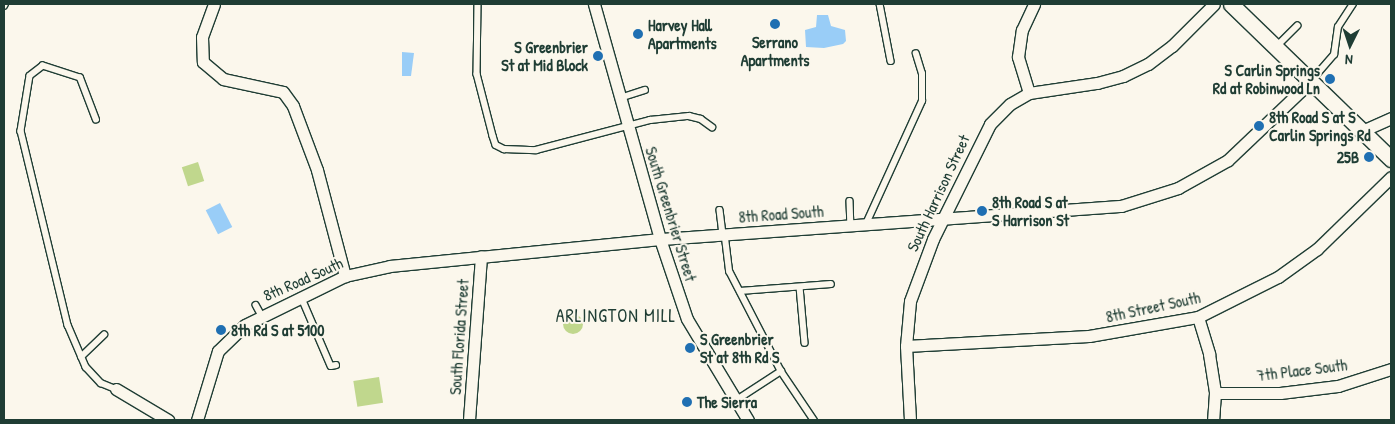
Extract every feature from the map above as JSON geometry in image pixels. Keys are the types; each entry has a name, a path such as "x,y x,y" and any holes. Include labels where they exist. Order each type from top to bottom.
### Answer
{"main road":[{"path":"1231,4 1391,159"}],"street":[{"path":"214,4 202,37 203,62 224,79 283,92 293,106 317,170 346,276"},
{"name":"South Greenbrier Street","path":"594,4 660,239 687,319 748,420"},
{"path":"1030,93 1018,57 1022,30 1034,4"},
{"name":"South Harrison Street","path":"910,420 906,346 910,301 942,220 990,124 1010,104 1030,93 1122,76 1172,46 1214,4"},
{"name":"8th Road South","path":"197,420 218,351 245,325 301,296 346,276 390,266 660,239 1121,206 1178,188 1228,160 1311,81"},
{"path":"1362,130 1391,118"},
{"name":"8th Street South","path":"906,346 1088,336 1198,317 1278,277 1317,249 1391,178"},
{"name":"South Florida Street","path":"469,420 481,256"},
{"path":"1198,317 1210,354 1215,392 1213,420"},
{"name":"7th Place South","path":"1215,392 1280,393 1338,386 1391,369"},
{"path":"116,389 168,420"}],"lane":[{"path":"478,4 477,74 496,145 504,149 536,150 628,125 689,116 702,119 712,127"},
{"path":"880,4 891,61"},
{"name":"8th Road South","path":"1311,81 1334,55 1338,27 1353,4"},
{"path":"1276,47 1297,26"},
{"path":"866,224 922,101 922,74 916,54"},
{"path":"96,120 80,78 43,66 30,76 21,131 68,325 80,357 101,383 116,389"},
{"path":"620,98 645,90"},
{"path":"850,201 851,226"},
{"path":"720,210 728,268 781,371 814,420"},
{"path":"740,291 831,284"},
{"path":"800,287 805,343"},
{"path":"301,296 332,366 336,365"},
{"path":"256,305 262,316"},
{"path":"80,357 104,335"},
{"path":"735,401 781,371"}],"green space":[{"path":"198,162 204,181 188,186 182,167"},
{"path":"569,314 577,314 583,320 583,328 577,334 569,334 563,328 563,320"},
{"path":"379,377 383,403 357,407 353,381"}],"water":[{"path":"817,15 828,15 831,26 845,30 846,41 843,44 824,48 806,47 805,30 816,27"},
{"path":"402,52 414,53 411,76 402,76"},
{"path":"220,203 232,227 218,234 206,210"}],"place":[{"name":"Serrano Apartments","path":"775,24"},
{"name":"Harvey Hall Apartments","path":"638,34"},
{"name":"S Greenbrier St at Mid Block","path":"598,56"},
{"name":"S Carlin Springs Rd at Robinwood Ln","path":"1330,79"},
{"name":"8th Road S at S Carlin Springs Rd","path":"1259,126"},
{"name":"25B","path":"1369,157"},
{"name":"8th Road S at S Harrison St","path":"982,211"},
{"name":"8th Rd S at 5100","path":"221,330"},
{"name":"S Greenbrier St at 8th Rd S","path":"690,348"},
{"name":"The Sierra","path":"687,402"}],"district":[{"name":"ARLINGTON MILL","path":"616,316"}]}
